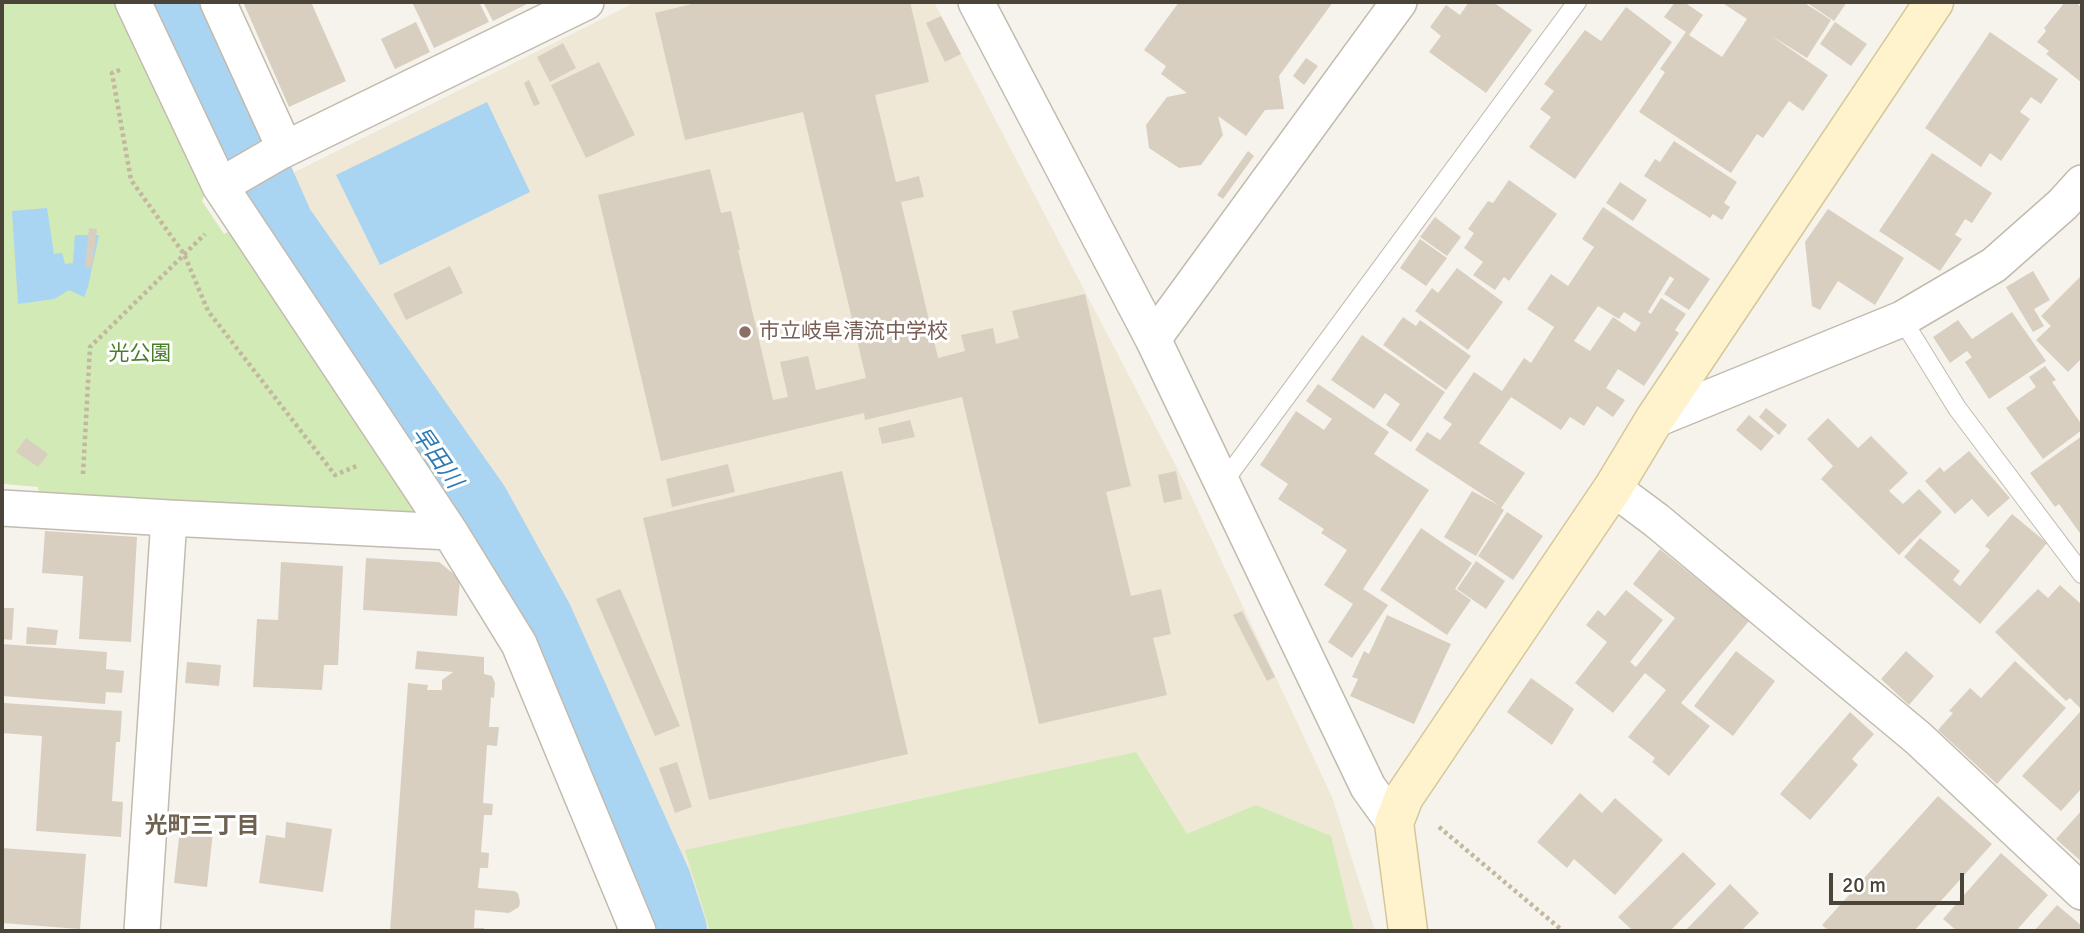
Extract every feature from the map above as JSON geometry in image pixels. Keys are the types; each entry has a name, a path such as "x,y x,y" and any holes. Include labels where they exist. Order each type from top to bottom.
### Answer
{"street":[{"path":"133,2 229,190 450,532 519,644 638,931"},
{"path":"218,2 281,151"},
{"path":"229,190 281,151 586,2"},
{"path":"1153,339 1399,2"},
{"path":"1408,931 1399,810 1613,488 1654,420 1934,2"},
{"path":"977,3 1153,339 1368,787 1399,810"},
{"path":"1654,420 1902,319 1994,265 2076,203"},
{"path":"1613,488 1918,738 2082,892"},
{"path":"2,508 450,532"},
{"path":"142,931 169,519"}],"lane":[{"path":"1222,484 1577,2"},
{"path":"1902,319 1957,408 2082,574"}],"path":[{"path":"157,49 112,74 131,180 184,254 208,311 335,475 395,450"},
{"path":"81,512 90,347 184,254 229,190"},
{"path":"1399,810 1563,931"}],"shaded area":[{"name":"市立岐阜清流中学校","path":"636,2 934,2 1187,487 1332,797 1375,931 704,931 541,579 285,177"}],"green space":[{"name":"光公園","path":"2,2 127,2 213,174 202,201 224,234 233,229 265,232 435,543 40,509 38,487 4,484"},
{"path":"1136,752 1187,834 1256,805 1331,836 1354,931 710,931 685,850"}],"water":[{"path":"487,102 530,192 380,265 336,175"},
{"path":"47,208 54,254 62,253 65,264 73,263 75,235 99,235 88,287 84,297 69,290 54,299 18,304 12,211"}],"building":[{"path":"243,2 311,2 346,81 289,107"},
{"path":"412,2 479,2 489,22 434,48"},
{"path":"483,2 531,2 493,21"},
{"path":"700,2 910,2 929,82 875,95 896,182 919,176 924,197 901,202 938,358 965,351 961,335 993,328 996,344 1019,338 1012,311 1085,294 1131,486 1106,492 1131,596 1161,589 1171,634 1153,638 1167,695 1039,724 962,397 865,420 864,413 661,461 598,195 710,169 721,213 731,211 773,400 788,397 780,362 808,356 816,390 866,378 803,112 685,140 655,13"},
{"path":"1179,2 1333,2 1279,76 1284,109 1265,110 1246,136 1218,116 1223,135 1201,165 1179,168 1149,148 1146,125 1167,97 1187,93 1161,74 1166,66 1144,50"},
{"path":"1469,2 1493,2 1532,30 1486,93 1429,52 1441,36 1430,27 1446,5 1460,15"},
{"path":"1675,2 1684,2 1703,15 1689,35 1722,57 1747,19 1721,2 1803,2 1831,20 1807,58 1770,35 1828,75 1803,111 1789,101 1763,138 1757,134 1731,173 1639,112 1665,72 1660,69 1686,32 1664,17"},
{"path":"1806,2 1847,2 1834,21"},
{"path":"2065,2 2075,2 2082,8 2082,83 2046,54 2049,51 2037,42 2046,31 2044,28"},
{"path":"1626,7 1672,42 1575,179 1529,147 1551,117 1540,109 1554,91 1544,84 1585,30 1601,41"},
{"path":"941,16 961,54 945,62 926,23"},
{"path":"416,22 430,52 395,69 381,39"},
{"path":"1835,22 1867,44 1851,66 1820,44"},
{"path":"1990,32 2058,79 2041,104 2031,97 2020,112 2030,119 2001,161 1990,153 1981,167 1925,128"},
{"path":"563,43 576,68 550,82 537,57"},
{"path":"1306,58 1318,66 1304,85 1293,76"},
{"path":"599,62 635,135 586,158 551,85"},
{"path":"529,80 540,104 534,106 524,83"},
{"path":"1674,141 1737,182 1724,203 1730,207 1722,220 1713,214 1710,218 1644,176 1655,159 1660,162"},
{"path":"1248,151 1254,156 1223,199 1217,195"},
{"path":"1932,153 1992,193 1972,223 1965,219 1955,235 1962,239 1940,271 1879,231"},
{"path":"1509,180 1557,214 1509,281 1504,277 1495,290 1473,275 1483,262 1464,248 1474,233 1468,229 1488,201 1493,203"},
{"path":"1620,182 1647,200 1633,221 1606,203"},
{"path":"1603,207 1710,279 1689,310 1664,294 1674,279 1670,276 1648,312 1651,314 1661,298 1686,314 1675,330 1679,333 1644,386 1618,369 1606,388 1625,400 1613,417 1597,406 1584,426 1570,417 1561,430 1511,397 1479,443 1525,473 1501,508 1504,510 1476,556 1444,537 1472,491 1500,506 1415,450 1427,432 1440,440 1452,424 1443,418 1474,372 1502,391 1524,358 1531,363 1554,327 1527,309 1551,274 1568,286 1594,247 1582,239","holes":["1598,306 1619,319 1624,312 1641,323 1635,332 1613,317 1590,351 1574,341"]},
{"path":"1828,209 1904,258 1875,305 1838,281 1820,310 1812,306 1805,242"},
{"path":"1435,217 1461,237 1447,256 1420,237"},
{"path":"89,228 97,229 92,268 85,267"},
{"path":"1420,239 1447,258 1426,286 1400,268"},
{"path":"450,266 463,293 406,320 393,294"},
{"path":"1457,268 1503,302 1468,350 1415,311 1432,288 1438,293"},
{"path":"2033,271 2050,300 2034,309 2044,326 2033,332 2006,287"},
{"path":"2082,275 2082,358 2068,372 2036,340 2051,326 2041,316"},
{"path":"2012,312 2046,361 1989,399 1965,362 1972,357 1967,351 1950,363 1933,337 1958,320 1972,339"},
{"path":"1403,317 1416,326 1420,320 1471,356 1446,390 1383,345"},
{"path":"1362,335 1445,392 1411,442 1386,425 1400,404 1385,393 1374,409 1331,380"},
{"path":"2045,366 2056,380 2052,382 2082,425 2082,430 2043,459 2006,408 2036,387 2029,377"},
{"path":"1318,384 1389,432 1374,454 1429,490 1363,589 1388,605 1352,658 1328,642 1353,604 1324,585 1347,550 1321,533 1324,529 1278,499 1288,484 1260,465 1296,411 1324,430 1332,419 1306,401"},
{"path":"1766,408 1787,425 1779,435 1759,417"},
{"path":"1749,415 1774,436 1761,451 1736,430"},
{"path":"1828,418 1858,448 1871,436 1908,473 1889,491 1903,504 1919,489 1942,512 1899,555 1821,479 1833,466 1807,439"},
{"path":"910,420 915,437 882,444 878,428"},
{"path":"2082,436 2082,536 2059,504 2055,507 2030,473"},
{"path":"26,438 48,454 38,467 16,452"},
{"path":"1969,451 2010,498 1988,517 1972,499 1955,514 1925,481 1940,467 1944,472"},
{"path":"728,464 735,492 672,507 666,479"},
{"path":"842,471 908,754 709,800 643,518"},
{"path":"1176,471 1182,499 1164,503 1158,475"},
{"path":"1507,512 1543,536 1513,580 1478,556"},
{"path":"2012,514 2047,543 1980,624 1904,557 1920,538 1960,571 1953,580 1960,586 1990,550 1985,546"},
{"path":"1421,528 1472,563 1455,589 1471,600 1447,635 1380,590"},
{"path":"45,531 137,537 131,642 79,639 83,576 42,573"},
{"path":"1660,549 1749,621 1681,703 1710,726 1669,776 1652,762 1655,758 1628,737 1666,690 1645,673 1613,713 1575,683 1607,642 1586,625 1598,610 1605,616 1626,590 1663,620 1630,662 1636,667 1675,618 1633,584"},
{"path":"366,558 439,562 460,579 457,616 363,610"},
{"path":"1476,561 1505,581 1486,609 1457,589"},
{"path":"281,562 343,566 338,665 324,665 322,690 253,687 257,619 278,620"},
{"path":"2060,585 2082,605 2082,710 2070,698 2066,701 1995,632 2038,589 2048,598"},
{"path":"620,589 680,726 655,736 596,599"},
{"path":"2,608 14,608 12,640 2,639"},
{"path":"1242,611 1275,677 1267,681 1233,615"},
{"path":"1387,615 1451,644 1414,724 1350,696 1358,679 1352,677 1364,651 1369,654"},
{"path":"27,627 58,630 56,645 26,644"},
{"path":"2,644 107,652 106,669 124,671 122,693 106,692 105,704 2,696"},
{"path":"417,651 484,657 484,674 492,676 495,683 489,727 499,727 497,746 487,745 483,803 493,804 492,815 484,815 481,852 489,853 488,868 480,868 478,888 514,891 518,893 520,902 519,907 509,913 475,910 474,928 484,928 484,931 390,931 408,683 428,685 427,690 442,690 442,680 453,672 415,669"},
{"path":"1736,651 1775,681 1733,736 1694,706"},
{"path":"1906,651 1934,676 1909,705 1881,679"},
{"path":"2015,661 2066,708 1997,784 1938,730 1953,713 1949,711 1970,688 1981,698"},
{"path":"187,662 221,665 219,686 185,683"},
{"path":"1531,678 1574,709 1552,745 1507,712"},
{"path":"4,703 122,711 120,742 116,742 112,801 123,802 121,837 36,831 42,736 2,733"},
{"path":"1850,712 1874,734 1852,759 1858,765 1810,820 1780,794"},
{"path":"2080,712 2082,788 2061,811 2022,776"},
{"path":"677,762 692,807 675,813 659,768"},
{"path":"1580,793 1602,813 1615,798 1663,840 1615,895 1574,859 1567,868 1537,842"},
{"path":"1938,796 1992,844 1914,931 1829,931 1822,925"},
{"path":"2082,810 2082,862 2056,839"},
{"path":"286,822 332,829 323,892 259,883 266,835 285,838"},
{"path":"180,829 213,832 207,887 174,883"},
{"path":"2,848 86,854 80,929 2,923"},
{"path":"1683,852 1716,884 1670,931 1633,931 1618,917"},
{"path":"2001,853 2048,895 2016,931 1957,931 1943,919"},
{"path":"1730,884 1759,913 1741,931 1685,931"},
{"path":"2057,905 2082,926 2082,931 2034,931"}],"waterway":[{"name":"早田川","path":"175,2 275,229 471,508 533,620 652,885 667,931"}],"place":[{"name":"市立岐阜清流中学校","path":"745,332"}],"district":[{"name":"光町三丁目","path":"202,827"}]}
